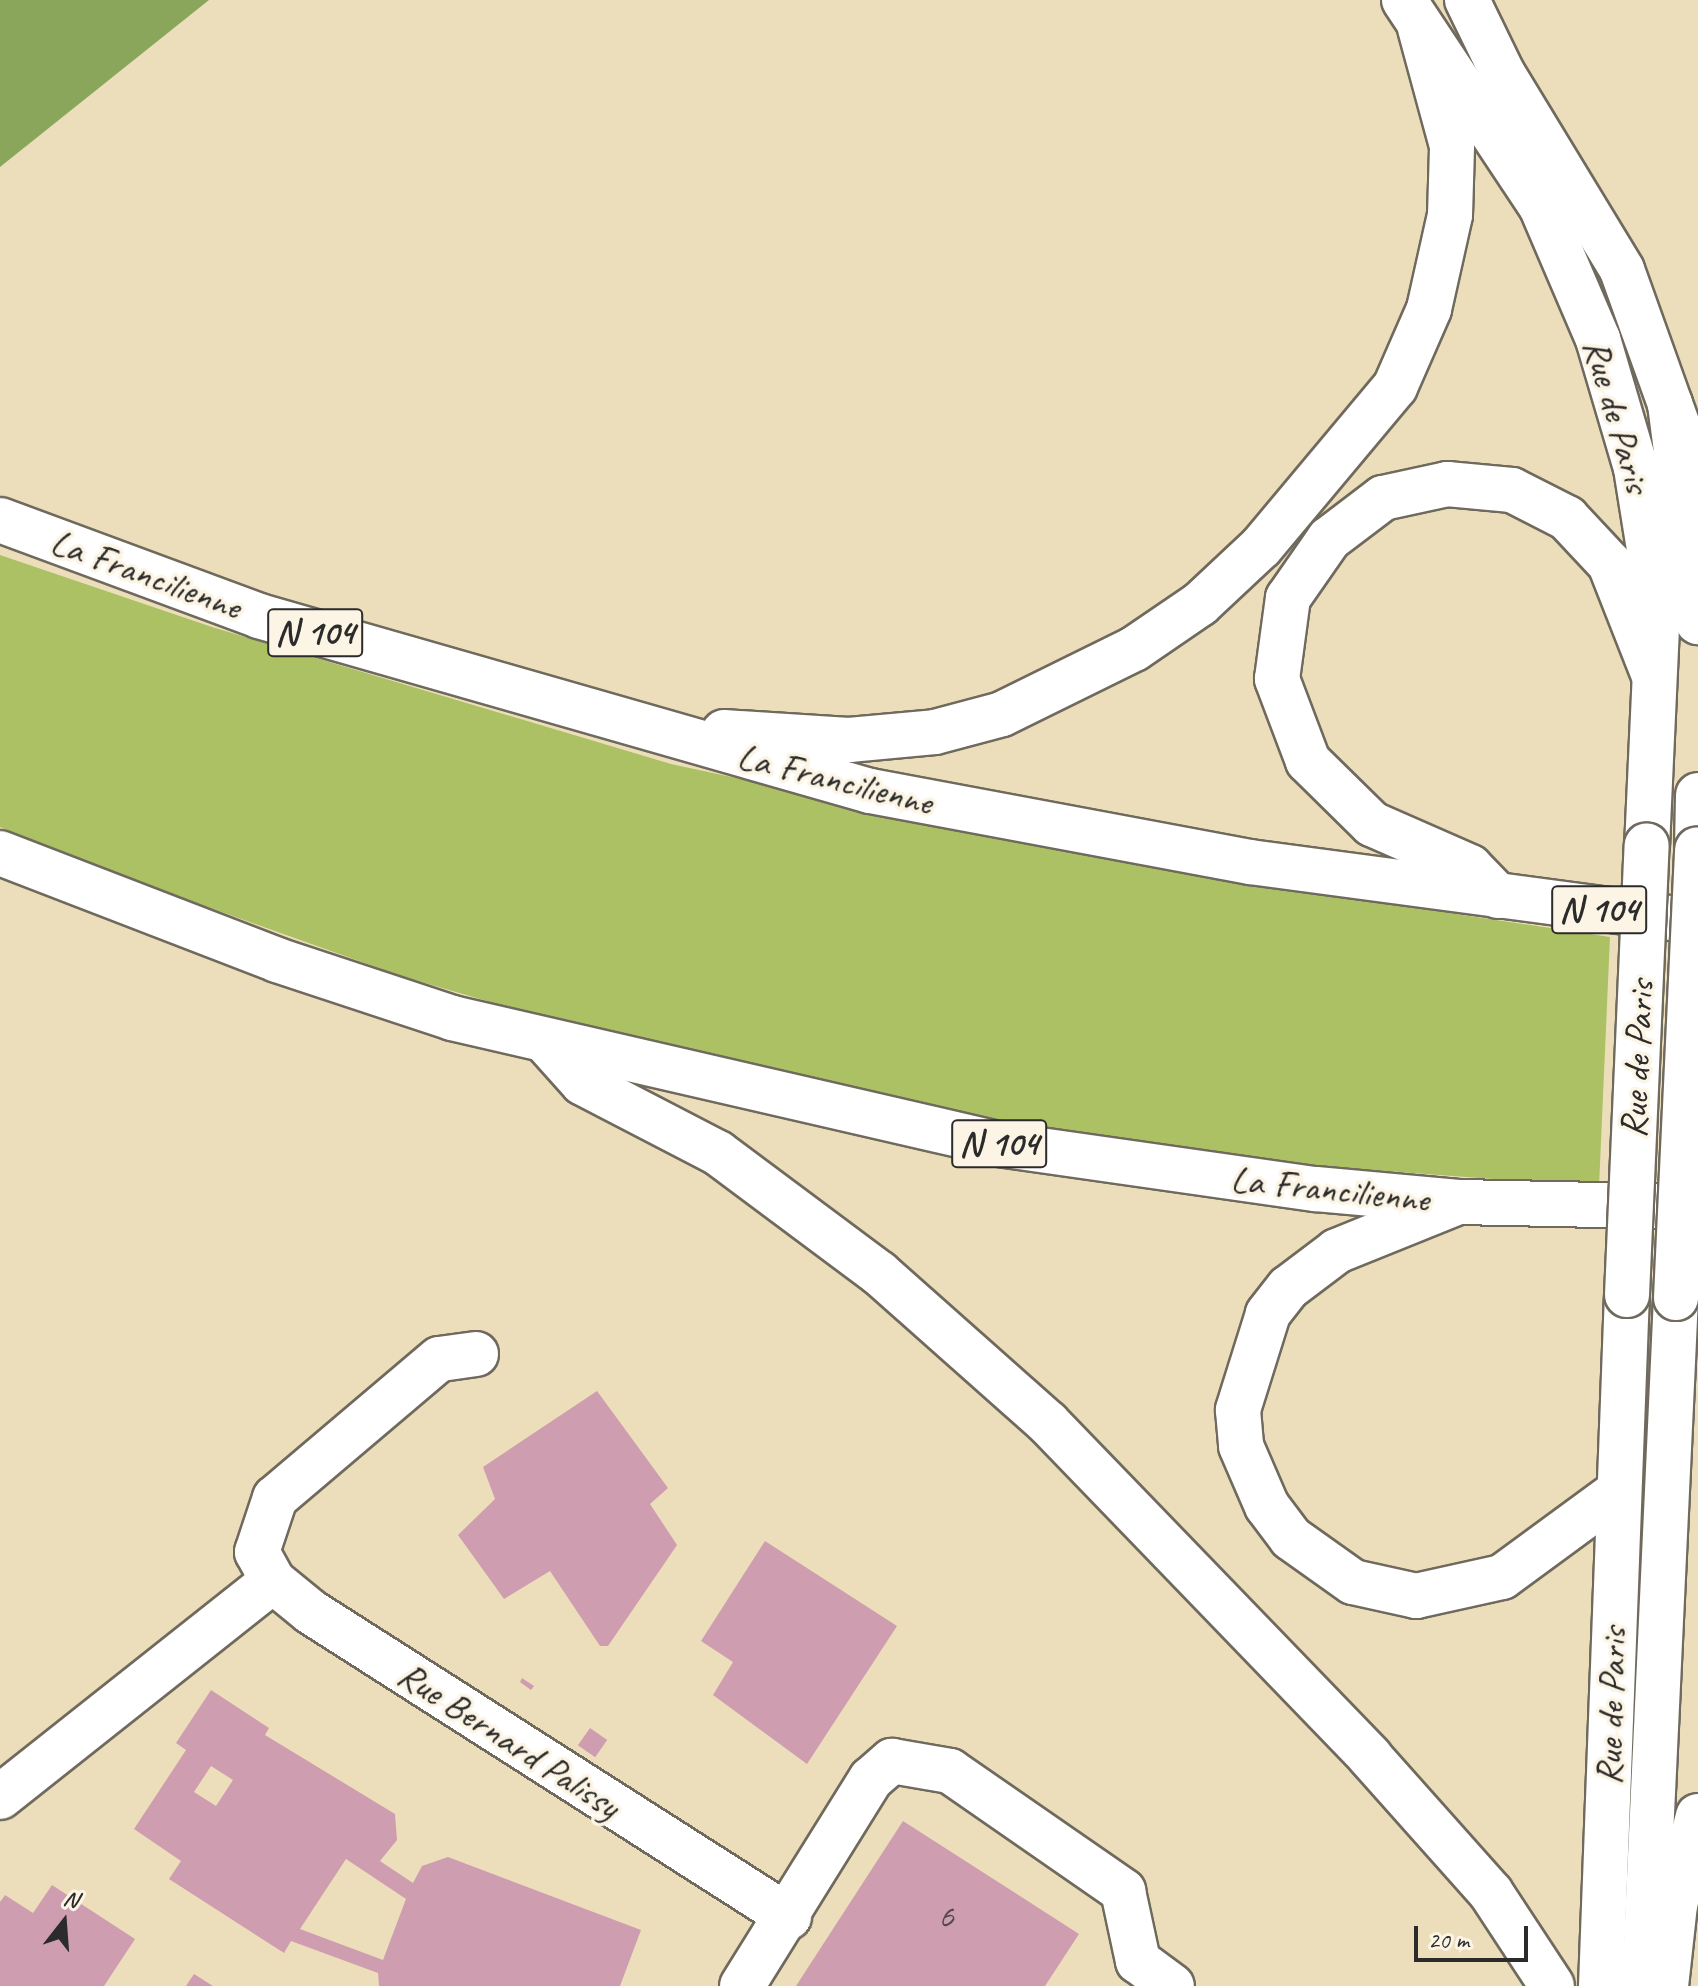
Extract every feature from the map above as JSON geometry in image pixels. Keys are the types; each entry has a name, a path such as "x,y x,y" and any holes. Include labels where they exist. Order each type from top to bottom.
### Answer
{"main road":[{"path":"1467,0 1503,74 1622,270 1698,481"},
{"path":"635,728 849,740 935,732 1072,686 1200,604 1261,547 1395,387 1429,309 1450,215 1452,146 1412,14"},
{"name":"Rue de Paris","path":"1412,14 1541,206 1598,339 1650,546 1658,605 1627,1295 1601,1986"},
{"name":"Rue de Paris","path":"1670,404 1698,622"},
{"path":"1500,898 1470,867 1372,824 1308,761 1277,679 1288,598 1329,539 1383,498 1447,484 1512,490 1567,518 1610,564 1653,673"},
{"name":"La Francilienne","path":"0,520 259,616 635,728 870,791 1032,823 1500,898 1698,922"},
{"name":"Rue de Paris","path":"1644,1986 1698,795"},
{"name":"La Francilienne","path":"0,853 277,960 548,1044 998,1144 1458,1202 1698,1207"},
{"path":"548,1044 583,1083 718,1153 879,1273 1048,1423 1380,1769 1491,1893 1552,1986"},
{"path":"1458,1202 1337,1251 1288,1288 1268,1314 1238,1410 1251,1476 1267,1506 1291,1538 1330,1568 1386,1592 1416,1596 1502,1577 1619,1491"},
{"path":"0,1797 273,1581 257,1552 275,1498 439,1359 476,1354"},
{"name":"Rue Bernard Palissy","path":"273,1581 748,1894 789,1917"},
{"path":"742,1986 789,1917 871,1779 892,1761 923,1762 950,1771 1123,1891 1143,1978"},
{"path":"1666,1986 1675,1905 1698,1816"}],"green space":[{"path":"0,0 209,0 0,167"},
{"path":"0,555 212,627 671,764 1157,869 1610,937 1599,1187 1319,1166 995,1120 628,1042 401,976 59,854 0,827"}],"building":[{"path":"597,1391 668,1488 650,1504 677,1545 608,1646 600,1646 550,1571 504,1599 458,1535 495,1499 483,1467"},
{"path":"765,1541 897,1626 807,1764 713,1695 733,1662 701,1641"},
{"path":"522,1678 534,1686 531,1690 520,1682"},
{"path":"211,1690 269,1728 265,1735 395,1814 397,1840 380,1861 413,1883 422,1866 448,1857 641,1930 620,1986 379,1986 378,1973 291,1941 284,1953 169,1879 181,1861 134,1829 186,1750 176,1743","holes":["211,1766 233,1780 216,1806 194,1792","346,1859 406,1899 383,1960 300,1929"]},
{"path":"590,1728 607,1740 595,1757 578,1745"},
{"path":"903,1821 1079,1934 1045,1986 796,1986"},
{"path":"52,1885 135,1939 104,1986 0,1986 0,1902 5,1895 33,1913"},
{"path":"194,1974 213,1986 186,1986"}]}
